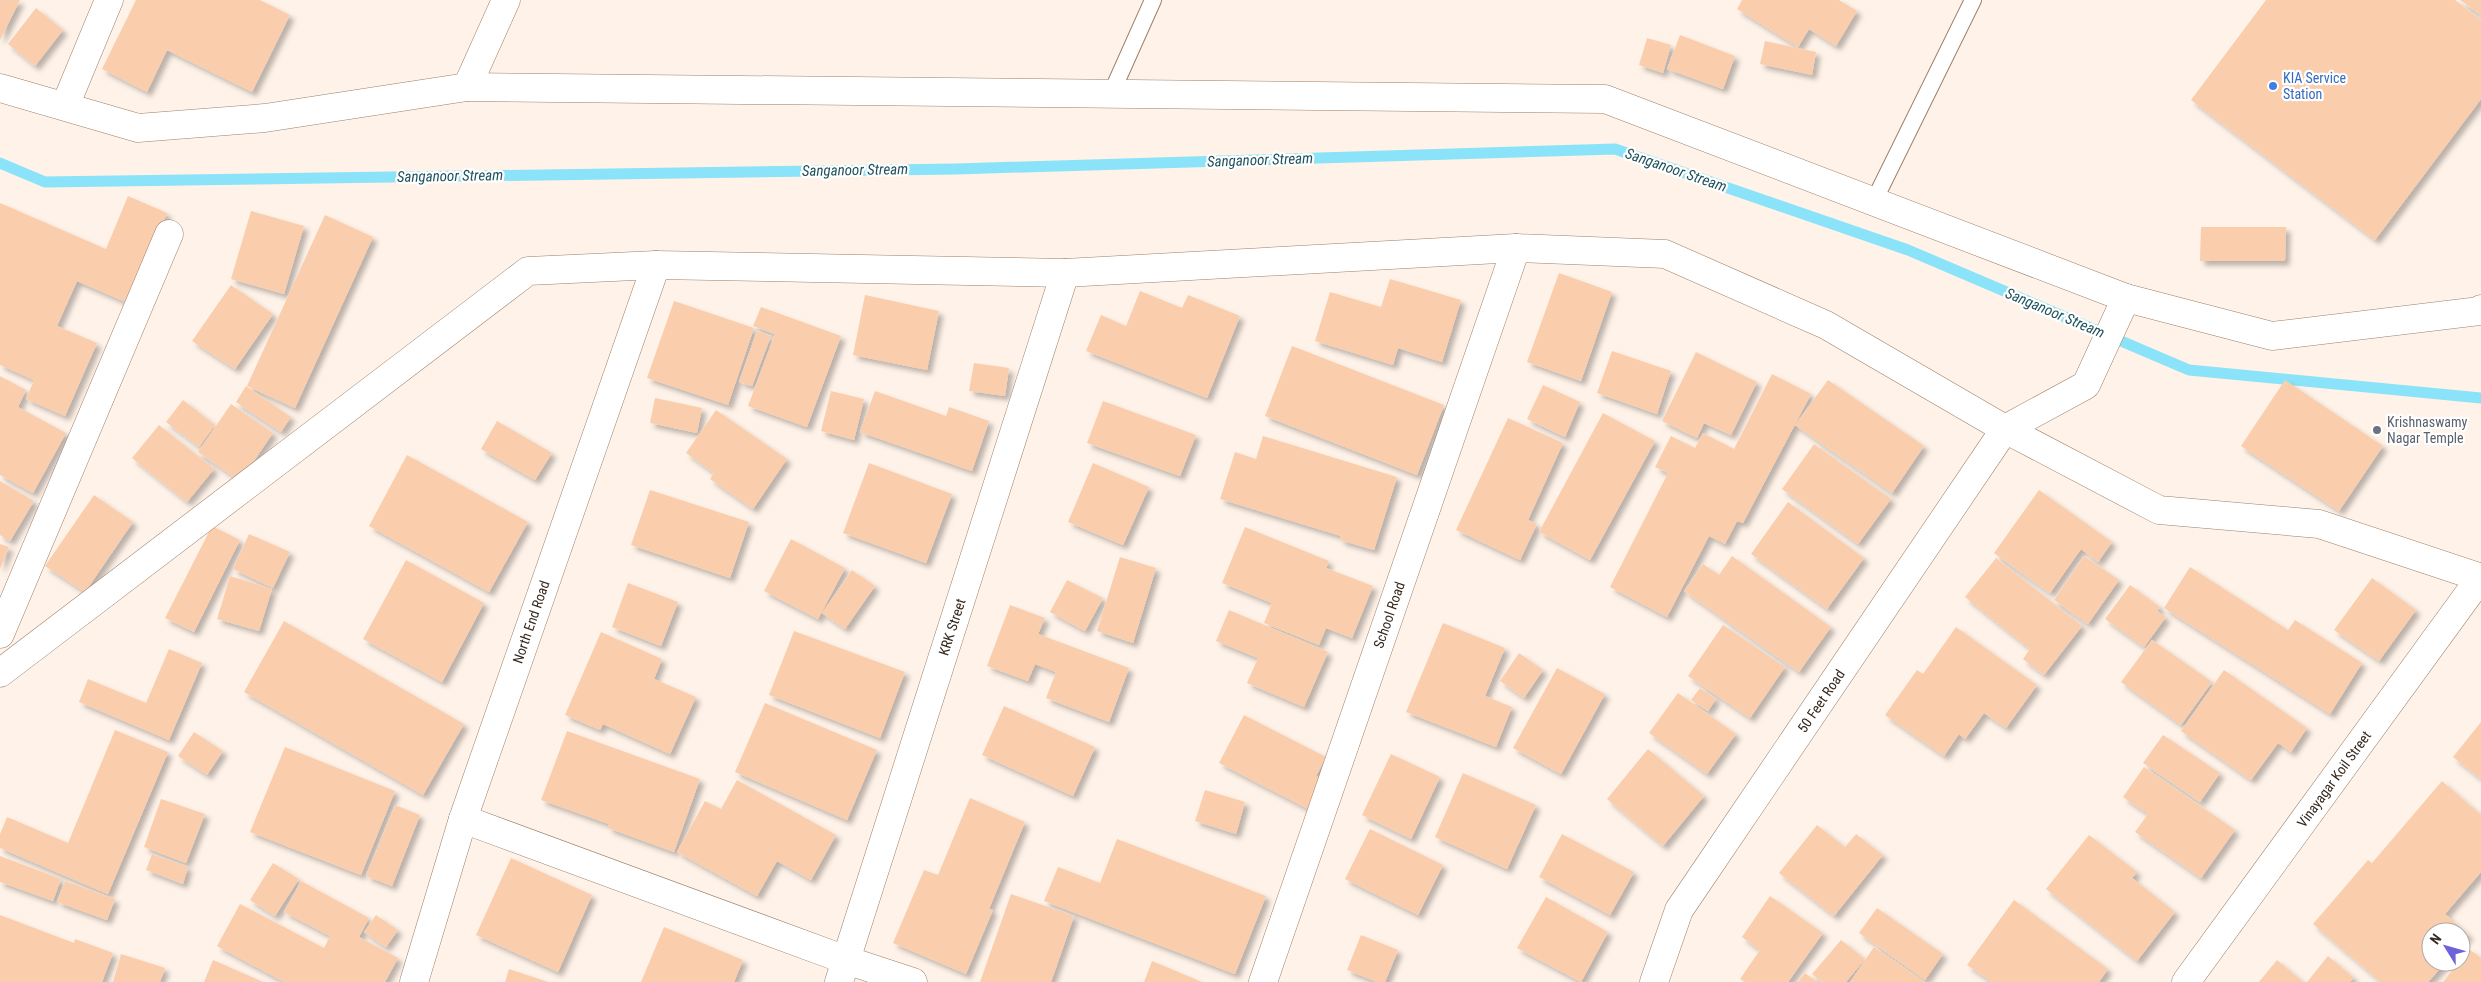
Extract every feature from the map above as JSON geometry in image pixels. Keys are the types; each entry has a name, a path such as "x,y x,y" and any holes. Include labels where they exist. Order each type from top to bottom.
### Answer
{"street":[{"path":"65,106 109,0"},
{"path":"467,87 506,0"},
{"path":"0,88 138,128 265,118 467,87 1605,99 2126,298 2272,336 2480,311 2481,309"},
{"path":"0,634 169,234"},
{"path":"0,673 528,271 656,265 1065,272 1516,248 1666,254 1826,325 2005,429 2159,510 2320,524 2480,577"},
{"name":"School Road","path":"1263,982 1516,248"},
{"name":"North End Road","path":"414,982 463,819 656,265"},
{"name":"KRK Street","path":"843,971 1065,272"},
{"path":"2005,429 2086,385 2126,298"},
{"name":"50 Feet Road","path":"1654,982 1679,910 2005,429"},
{"name":"Vinayagar Koil Street","path":"2186,982 2480,577"},
{"path":"463,819 843,971 913,982"}],"lane":[{"path":"1111,94 1153,0"},
{"path":"1874,201 1973,0"}],"building":[{"path":"0,0 20,0 0,40"},
{"path":"136,0 260,0 290,15 252,92 167,50 147,92 102,69"},
{"path":"1742,0 1839,0 1857,11 1836,46 1809,29 1798,47 1737,9"},
{"path":"2266,0 2455,0 2481,20 2481,99 2375,240 2191,100"},
{"path":"2460,0 2481,0 2481,15"},
{"path":"36,8 63,30 35,66 8,44"},
{"path":"1680,35 1735,56 1723,89 1667,69"},
{"path":"1647,38 1671,45 1663,73 1639,65"},
{"path":"1765,41 1816,52 1812,75 1760,64"},
{"path":"128,196 167,213 128,303 77,281 57,326 97,343 65,416 26,399 34,380 0,365 0,203 106,249"},
{"path":"251,211 304,226 284,294 231,279"},
{"path":"325,215 373,237 295,408 247,386"},
{"path":"2201,227 2286,227 2285,261 2200,261"},
{"path":"1559,273 1612,292 1581,381 1527,362"},
{"path":"1390,279 1461,300 1442,362 1398,348 1393,365 1315,341 1330,292 1381,307"},
{"path":"231,285 273,314 235,369 192,341"},
{"path":"1140,291 1182,308 1188,295 1240,316 1207,398 1086,351 1101,315 1126,326"},
{"path":"865,295 939,311 927,370 853,355"},
{"path":"674,301 754,328 728,405 647,378"},
{"path":"761,307 841,336 807,427 748,406 775,334 753,326"},
{"path":"757,331 771,336 752,386 739,382"},
{"path":"1292,346 1444,405 1417,475 1265,416"},
{"path":"1612,351 1671,371 1657,414 1597,393"},
{"path":"1696,352 1757,382 1731,435 1704,423 1697,438 1662,421"},
{"path":"974,363 1009,368 1005,396 969,391"},
{"path":"1772,374 1811,394 1743,523 1737,521 1725,544 1709,536 1667,617 1610,587 1668,473 1655,467 1671,436 1695,448 1703,433 1734,449"},
{"path":"0,376 26,390 18,407 66,433 33,493 0,475"},
{"path":"1828,380 1924,446 1892,493 1795,425"},
{"path":"2285,380 2383,446 2339,511 2241,446"},
{"path":"1543,385 1580,402 1565,437 1527,419"},
{"path":"246,386 291,417 281,432 236,402"},
{"path":"831,391 864,399 854,440 821,431"},
{"path":"875,391 946,416 949,407 989,421 972,471 860,432"},
{"path":"655,398 702,408 697,433 650,423"},
{"path":"183,400 215,425 199,447 166,422"},
{"path":"1103,401 1196,435 1180,476 1087,443"},
{"path":"231,404 273,433 240,481 198,452"},
{"path":"716,410 787,459 753,509 710,479 714,473 686,453"},
{"path":"1603,413 1655,441 1590,560 1539,532"},
{"path":"1508,418 1563,443 1528,520 1537,524 1520,560 1456,530"},
{"path":"497,421 552,453 535,480 481,449"},
{"path":"159,425 214,469 187,502 132,458"},
{"path":"1263,436 1397,477 1374,550 1340,540 1341,536 1220,499 1235,452 1256,459"},
{"path":"1814,444 1891,499 1858,544 1782,489"},
{"path":"407,455 528,522 489,592 369,526"},
{"path":"869,463 952,494 926,563 843,533"},
{"path":"1093,463 1149,487 1123,545 1068,522"},
{"path":"0,481 34,501 10,541 0,535"},
{"path":"650,490 749,522 730,578 631,545"},
{"path":"2039,490 2112,542 2098,562 2081,549 2050,593 1994,553"},
{"path":"94,495 133,522 85,592 45,566"},
{"path":"1788,502 1864,558 1827,609 1751,554"},
{"path":"212,526 240,540 194,632 165,618"},
{"path":"1245,527 1329,561 1326,568 1373,586 1352,638 1326,628 1319,645 1264,623 1272,603 1222,583"},
{"path":"249,534 290,552 273,588 233,569"},
{"path":"791,539 845,568 818,619 764,591"},
{"path":"0,544 9,547 0,569"},
{"path":"1732,556 1831,627 1799,672 1684,591 1703,564 1719,575"},
{"path":"2084,556 2119,580 2088,624 2054,600"},
{"path":"1120,557 1156,568 1133,643 1097,631"},
{"path":"1996,558 2082,626 2044,675 2023,659 2030,649 1965,597"},
{"path":"406,560 484,603 442,682 363,639"},
{"path":"2190,567 2288,630 2295,620 2362,663 2330,714 2164,608"},
{"path":"852,570 875,586 845,629 822,613"},
{"path":"230,576 272,589 259,631 217,619"},
{"path":"2372,578 2416,610 2379,661 2334,630"},
{"path":"1067,580 1103,598 1085,631 1050,612"},
{"path":"628,583 678,602 661,646 612,627"},
{"path":"2130,585 2160,607 2157,611 2166,617 2144,647 2105,619"},
{"path":"1010,605 1045,618 1038,634 1129,668 1109,722 1046,698 1056,672 1035,664 1028,681 987,666"},
{"path":"1229,610 1328,652 1304,707 1247,683 1258,658 1216,641"},
{"path":"284,621 464,724 423,795 244,692"},
{"path":"1443,623 1505,648 1485,696 1512,707 1496,747 1406,712"},
{"path":"1723,625 1785,667 1750,718 1688,676"},
{"path":"1956,627 2037,685 2006,728 1984,713 1965,739 1959,734 1944,756 1885,715 1917,670 1923,674"},
{"path":"794,631 905,672 880,738 769,695"},
{"path":"601,632 662,659 654,679 696,697 670,754 603,724 600,730 565,715"},
{"path":"2152,640 2212,682 2181,725 2121,682"},
{"path":"169,649 202,663 169,740 79,702 88,679 146,703"},
{"path":"1519,653 1543,670 1524,698 1500,681"},
{"path":"1557,668 1605,694 1561,774 1513,748"},
{"path":"2224,670 2307,728 2291,752 2278,743 2251,780 2181,731"},
{"path":"1700,688 1716,699 1708,711 1691,700"},
{"path":"1678,693 1736,734 1707,774 1649,733"},
{"path":"765,703 877,750 847,820 735,772"},
{"path":"1004,706 1095,747 1073,796 982,755"},
{"path":"1244,715 1326,757 1316,776 1331,783 1316,813 1219,763"},
{"path":"2481,722 2481,779 2453,757"},
{"path":"115,730 168,752 108,894 0,848 0,834 7,817 68,843"},
{"path":"567,731 700,779 674,852 608,828 609,824 541,800"},
{"path":"194,732 223,751 207,775 178,756"},
{"path":"2163,735 2220,773 2200,802 2143,763"},
{"path":"285,747 395,791 361,875 250,832"},
{"path":"1648,749 1704,796 1663,846 1607,799"},
{"path":"1391,754 1440,777 1411,839 1362,815"},
{"path":"2144,767 2235,830 2201,878 2135,832 2148,814 2123,797"},
{"path":"1463,773 1536,805 1507,869 1435,837"},
{"path":"737,780 836,835 811,880 777,861 757,896 677,852 705,801 721,809"},
{"path":"2442,781 2481,815 2481,872 2445,914 2454,922 2421,922 2421,972 2437,972 2428,982 2381,982 2313,924 2368,860 2372,863"},
{"path":"1205,790 1245,802 1236,834 1195,821"},
{"path":"970,798 1025,822 989,909 993,910 966,974 893,943 924,870 938,875"},
{"path":"161,799 205,814 186,863 144,847"},
{"path":"395,805 420,815 392,886 366,876"},
{"path":"1817,825 1845,847 1856,834 1883,855 1834,916 1779,873"},
{"path":"1370,829 1443,865 1418,915 1345,879"},
{"path":"1562,834 1634,872 1610,915 1539,877"},
{"path":"2089,835 2137,872 2132,878 2175,912 2137,961 2046,889"},
{"path":"1117,839 1266,896 1235,974 1044,901 1058,867 1100,883"},
{"path":"152,854 188,867 183,884 146,870"},
{"path":"0,856 61,879 53,901 0,882"},
{"path":"511,858 592,895 558,972 476,935"},
{"path":"273,863 299,879 275,916 250,900"},
{"path":"65,881 115,899 107,920 57,902"},
{"path":"301,881 369,918 359,937 398,958 385,982 284,982 217,946 240,904 324,948 330,936 284,912"},
{"path":"1011,894 1074,916 1051,982 980,982"},
{"path":"1770,896 1823,933 1788,982 1745,982 1740,979 1760,950 1742,937"},
{"path":"1546,897 1608,932 1581,982 1517,948"},
{"path":"2014,900 2108,969 2099,982 1992,982 1967,965"},
{"path":"1877,908 1943,954 1925,980 1859,933"},
{"path":"0,915 74,943 75,939 113,953 102,982 0,982"},
{"path":"376,915 398,930 386,947 364,932"},
{"path":"664,927 743,960 734,982 641,982"},
{"path":"1361,935 1398,950 1385,982 1377,982 1347,970"},
{"path":"1841,940 1865,959 1846,982 1822,982 1812,974"},
{"path":"1874,947 1925,982 1850,982"},
{"path":"2471,950 2481,958 2481,982 2443,982 2451,972 2471,972"},
{"path":"121,954 165,968 160,982 113,982"},
{"path":"2328,956 2354,978 2350,982 2307,982"},
{"path":"213,960 263,982 204,982"},
{"path":"2277,960 2303,982 2259,982"},
{"path":"1152,961 1202,982 1144,982"},
{"path":"509,969 548,982 505,982"},
{"path":"1805,973 1817,982 1798,982"}],"waterway":[{"name":"Sanganoor Stream","path":"0,163 45,182 956,169 1615,149 1908,250 2189,370 2481,398"}],"place":[{"name":"KIA Service Station","path":"2273,86"},
{"name":"Krishnaswamy Nagar Temple","path":"2377,430"}]}
